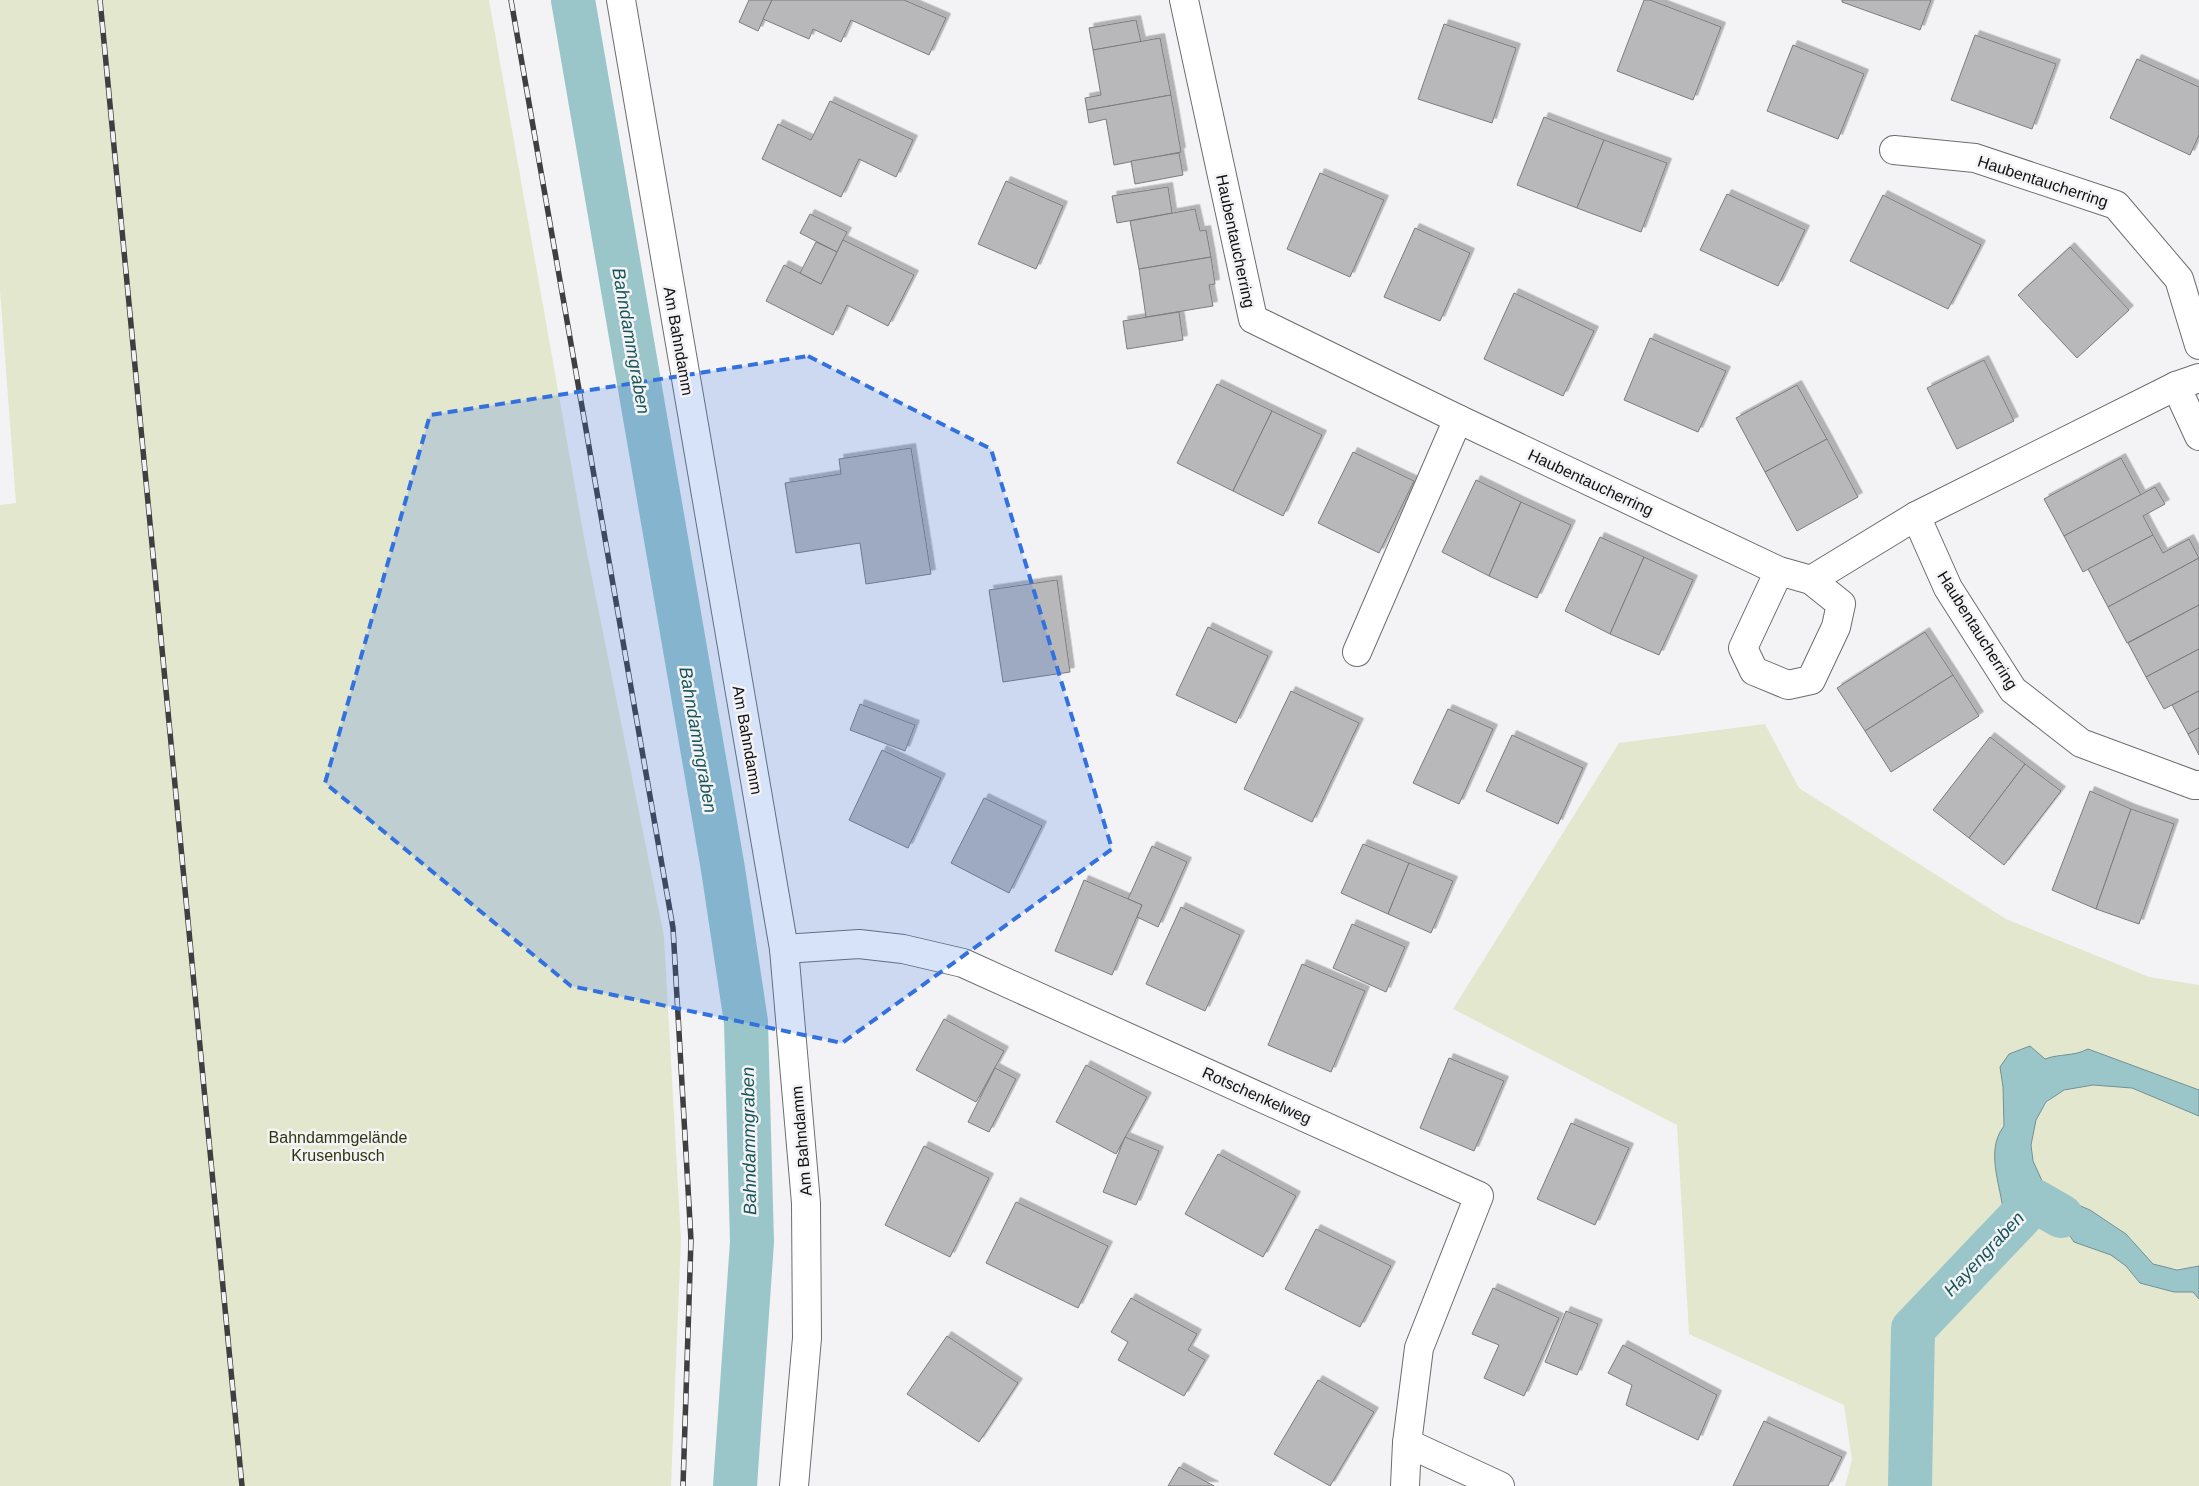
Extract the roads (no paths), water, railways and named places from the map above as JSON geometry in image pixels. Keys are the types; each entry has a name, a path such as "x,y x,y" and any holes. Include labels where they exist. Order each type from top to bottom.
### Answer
{"street":[{"name":"Am Bahndamm","path":"621,0 784,949 806,1203 807,1338 794,1486"},
{"name":"Haubentaucherring","path":"1184,0 1253,319 1458,419 1779,571 1811,580 1841,604 1836,627 1811,680 1788,685 1754,671 1743,648 1779,571"},
{"name":"Haubentaucherring","path":"1894,150 1975,158 2116,205 2179,280 2199,345"},
{"path":"1811,580 1916,516 2188,382 2199,436"},
{"path":"1357,652 1458,419"},
{"name":"Haubentaucherring","path":"1916,516 1948,588 2013,690 2081,743 2194,785 2199,785"},
{"name":"Rotschenkelweg","path":"784,949 859,944 903,949 963,963 1479,1196 1419,1348 1407,1442 1405,1486"},
{"path":"1407,1442 1500,1486"}],"water":[{"path":"2030,1046 2045,1059 2088,1049 2199,1090 2199,1116 2132,1088 2093,1085 2064,1090 2046,1102 2036,1120 2031,1145 2033,1161 2043,1183 2069,1201 2090,1210 2126,1234 2153,1264 2177,1270 2199,1266 2199,1299 2193,1292 2174,1292 2140,1283 2126,1266 2111,1255 2074,1242 2061,1223 2049,1218 2032,1225 2004,1222 1995,1160 1995,1148 2004,1126 2003,1087 2000,1067 2009,1054"}],"waterway":[{"name":"Bahndammgraben","path":"573,0 723,869 746,1022 752,1242 735,1486"},
{"name":"Hayengraben","path":"1910,1486 1913,1329 2035,1201 2061,1216"}],"railway":[{"path":"100,0 242,1486"},
{"path":"511,0 673,928 691,1240 683,1486"}],"park label":[{"name":"Bahndammgelände Krusenbusch","path":"338,1146"}]}
